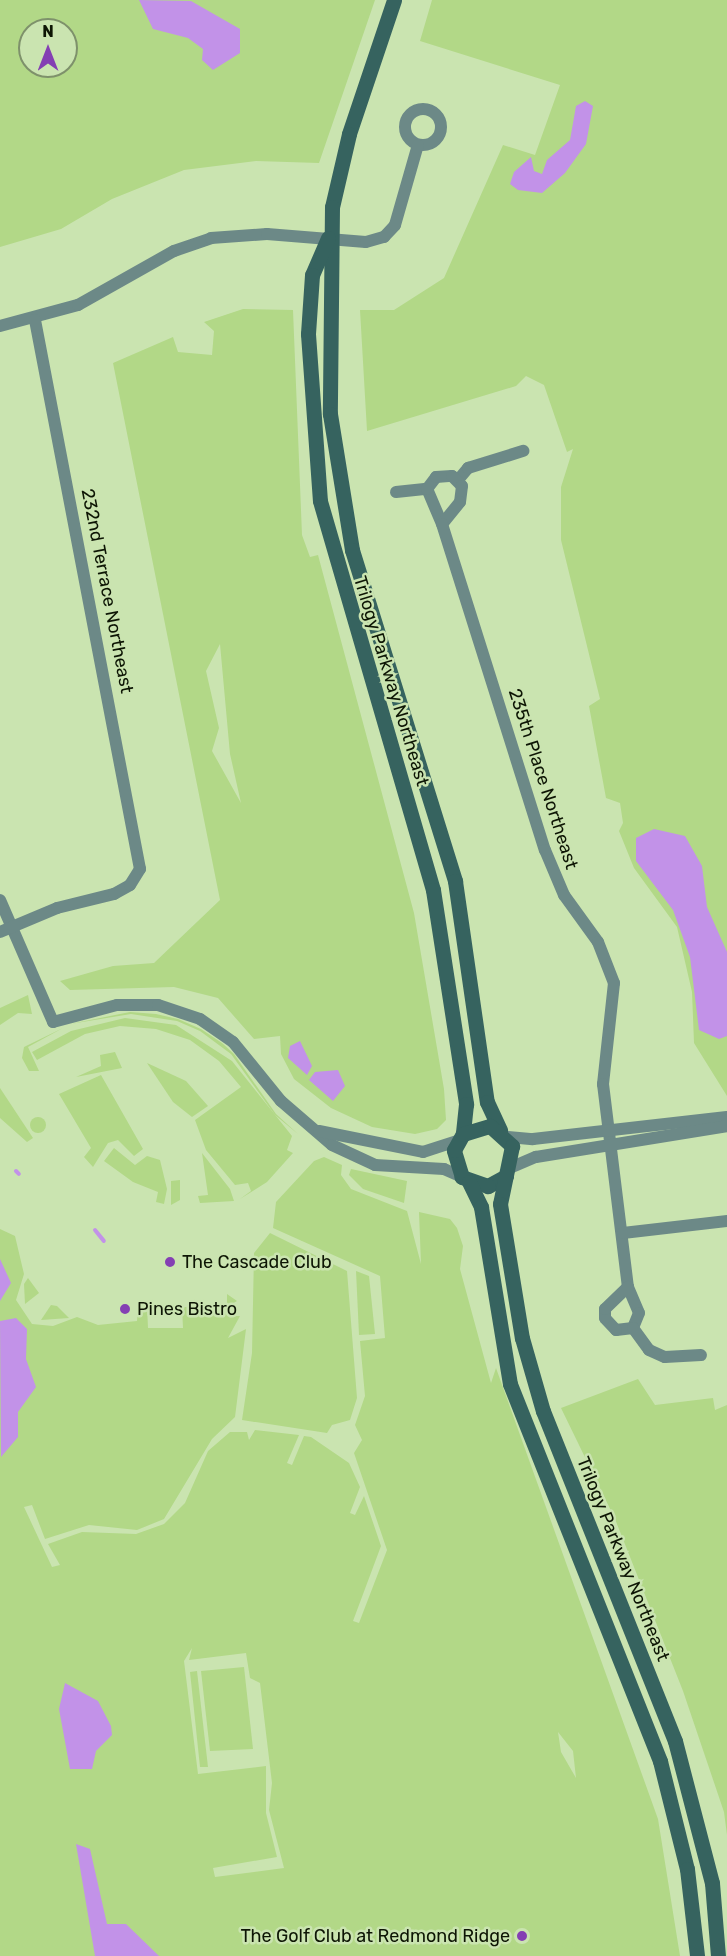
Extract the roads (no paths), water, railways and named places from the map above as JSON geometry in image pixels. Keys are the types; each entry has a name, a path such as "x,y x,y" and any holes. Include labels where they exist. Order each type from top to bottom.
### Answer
{"street":[{"name":"Trilogy Parkway Northeast","path":"394,0 349,134 327,238 312,275 308,334 320,501 433,890 466,1104 460,1137"},
{"path":"0,326 35,320 211,238 267,234 376,241 391,231 418,145"},
{"name":"Trilogy Parkway Northeast","path":"327,238 332,276 330,414 352,550 452,870 487,1102 504,1134"},
{"name":"232nd Terrace Northeast","path":"12,927 57,908 114,894 130,885 140,869 35,320"},
{"path":"442,524 460,502 458,480 468,468 523,451"},
{"path":"396,492 427,489 436,477 458,480"},
{"name":"235th Place Northeast","path":"427,489 442,524 554,875 598,942 614,983 604,1061 628,1287 639,1313 633,1328"},
{"path":"0,900 53,1022 117,1005 158,1005 200,1019 232,1042 280,1101 319,1131 332,1145 375,1165 444,1169 466,1180 488,1186 509,1171 536,1157 612,1147 727,1126"},
{"path":"0,932 12,927"},
{"path":"319,1131 423,1152 480,1126 504,1134 533,1139 610,1128 727,1117"},
{"path":"504,1134 509,1171"},
{"path":"460,1137 453,1160 481,1207 510,1384 660,1761 687,1869 697,1956"},
{"name":"Trilogy Parkway Northeast","path":"509,1171 500,1204 522,1338 543,1412 678,1750 712,1883 718,1956"},
{"path":"623,1233 727,1221"},
{"path":"628,1287 610,1300 605,1318 616,1330 633,1328 649,1350 665,1357 701,1354"}],"waterway":[{"path":"16,1171 19,1174"},
{"path":"95,1230 104,1241"}],"place":[{"name":"The Cascade Club","path":"170,1262"},
{"name":"Pines Bistro","path":"125,1309"},
{"name":"The Golf Club at Redmond Ridge","path":"522,1936"}]}
